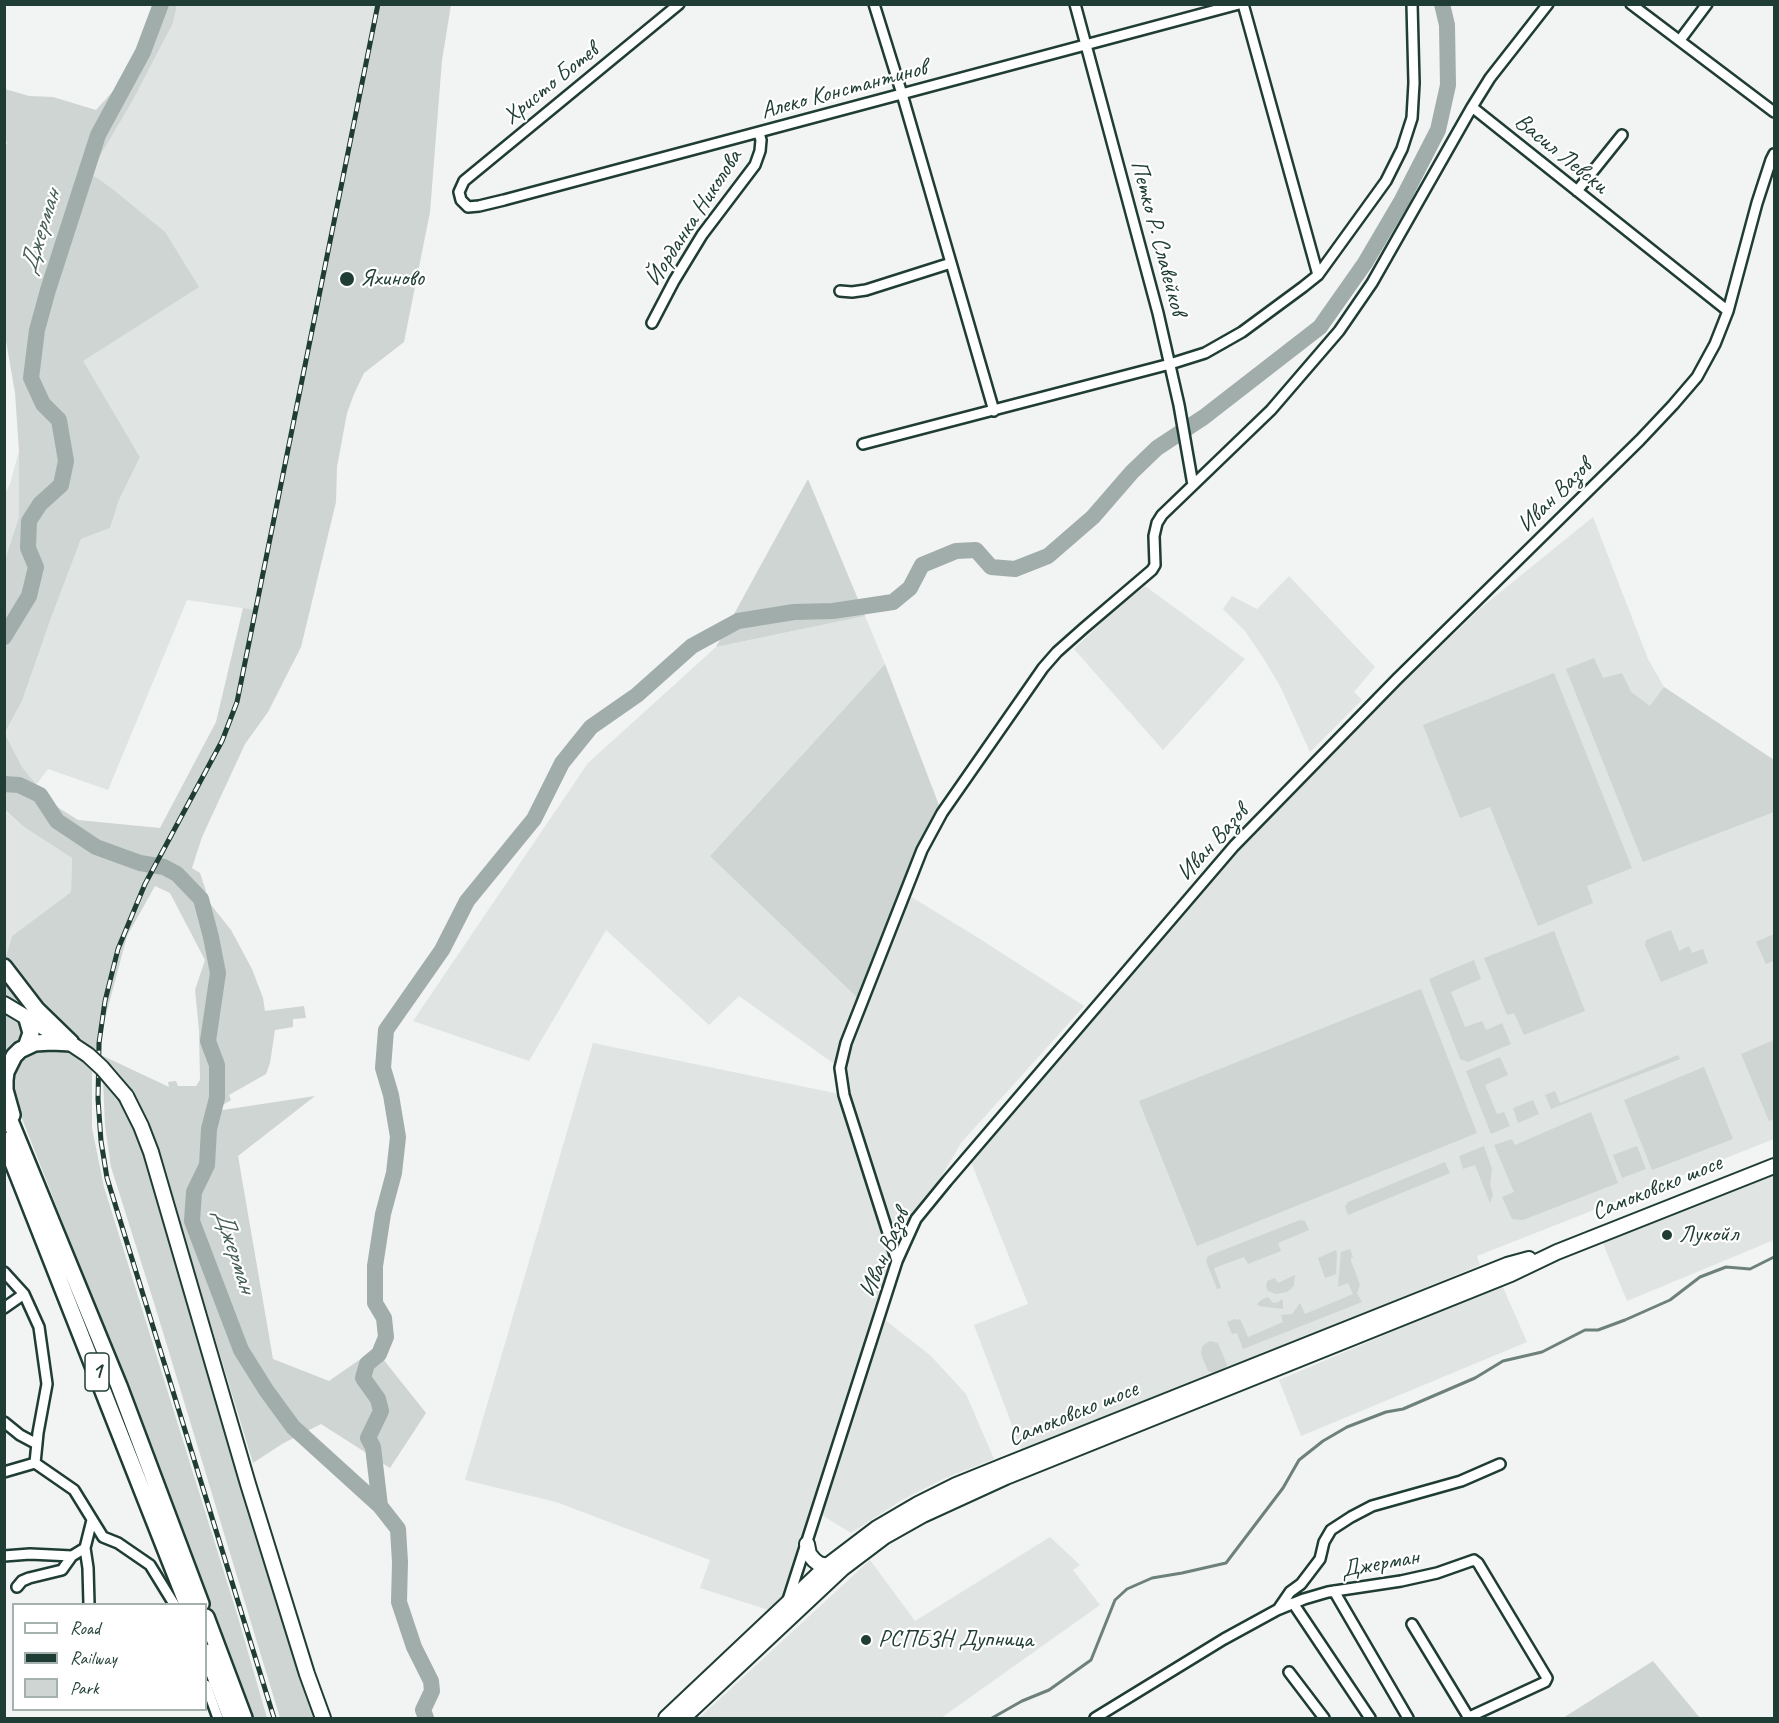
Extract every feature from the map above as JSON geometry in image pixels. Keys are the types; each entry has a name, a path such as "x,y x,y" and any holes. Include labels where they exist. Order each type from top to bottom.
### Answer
{"main road":[{"path":"4,967 37,1010 72,1044"},
{"path":"4,1004 88,1054 126,1096 141,1126 151,1152 251,1494 323,1719"},
{"path":"26,1047 31,1033 27,1018"},
{"path":"12,1141 5,1080 6,1072 14,1056 26,1047 42,1042 72,1044"},
{"name":"1","path":"4,1106 12,1141 186,1603"},
{"name":"1","path":"12,1141 119,1386 200,1603"},
{"name":"Самоковско шосе","path":"683,1719 843,1568 884,1537 923,1515 961,1496 1500,1279 1557,1252 1774,1166"},
{"name":"Самоковско шосе","path":"666,1719 827,1566 877,1528 918,1504 956,1485 1507,1265 1557,1252"},
{"path":"807,1544 813,1560 827,1566 843,1568"},
{"path":"207,1620 244,1719"},
{"path":"207,1655 231,1719"}],"street":[{"name":"Христо Ботев","path":"461,200 459,192 464,181 680,4"},
{"path":"874,4 994,411"},
{"name":"Петко Р. Славейков","path":"1074,4 1170,364 1193,484"},
{"name":"Алеко Константинов","path":"461,200 468,207 479,206 1241,4"},
{"path":"1241,4 1318,275"},
{"path":"863,444 1205,353 1242,332 1318,275 1386,181 1402,149 1412,118 1412,4"},
{"path":"897,1261 844,1095 840,1068 850,1032 922,850 942,813 1043,668 1084,627 1152,570 1155,565 1154,536 1157,523 1162,515 1271,410 1339,331 1372,283 1472,107 1491,78 1548,4"},
{"path":"1631,4 1774,112"},
{"path":"1680,40 1707,4"},
{"name":"Васил Левски","path":"1472,107 1728,311"},
{"name":"Йорданка Николова","path":"652,323 702,235 755,165 760,151 759,133"},
{"path":"1577,191 1622,135"},
{"name":"Иван Вазов","path":"780,1626 897,1261 916,1219 1234,846 1397,679 1673,405 1697,377 1715,344 1728,311 1757,203 1774,154"},
{"path":"840,291 866,290 951,263"},
{"path":"4,1272 24,1294 39,1327 47,1384 35,1463"},
{"path":"4,1308 24,1294"},
{"path":"4,1422 20,1436 37,1443"},
{"path":"4,1472 35,1463"},
{"path":"35,1463 74,1490 103,1537 118,1543 150,1565 173,1603"},
{"path":"1277,1610 1320,1559 1330,1530 1372,1506 1461,1480 1500,1464"},
{"path":"89,1603 85,1548 92,1520"},
{"path":"51,1579 62,1570 72,1556 85,1548"},
{"path":"4,1556 30,1554 72,1556"},
{"name":"Джерман","path":"1095,1719 1224,1639 1277,1610 1304,1599 1437,1573 1474,1560 1478,1563 1547,1678 1545,1682 1468,1718"},
{"path":"17,1587 29,1578 62,1570"},
{"path":"1334,1592 1408,1719"},
{"path":"1293,1604 1370,1719"},
{"path":"1412,1624 1468,1718"},
{"path":"1289,1672 1324,1719"},
{"path":"207,1688 218,1719"}],"shaded area":[{"path":"177,5 378,5 256,610 187,600 108,790 48,769 36,785 22,767 5,734 22,701 81,539 110,528 119,500 140,457 82,361 110,187 90,173 133,100 173,23"},
{"path":"19,451 19,517 5,560 5,494"},
{"path":"1593,517 1648,659 1664,687 1774,760 1774,1139 1477,1256 1480,1265 1023,1454 974,1325 1028,1304 971,1162 1242,845 1482,607"},
{"path":"1289,576 1375,667 1354,692 1362,700 1310,752 1281,688 1264,659 1245,631 1223,609 1232,596 1257,609"},
{"path":"1145,586 1245,659 1163,750 1074,649 1119,606"},
{"path":"865,616 885,664 710,856 905,893 1084,1006 961,1143 927,1205 916,1219 880,1316 931,1356 966,1394 994,1459 943,1479 902,1500 851,1533 817,1512 787,1603 778,1613 700,1588 710,1560 556,1502 465,1480 593,1043 844,1095 840,1068 739,996 709,1025 606,930 529,1061 413,1021 588,763 716,647"},
{"path":"4,810 24,827 72,858 71,892 12,936 5,959"},
{"path":"1774,1174 1774,1240 1627,1301 1602,1241"},
{"path":"1502,1285 1527,1342 1301,1436 1279,1380"},
{"path":"1050,1537 1080,1565 1073,1570 1100,1605 941,1718 699,1718 870,1560 915,1621"}],"green space":[{"path":"157,5 177,5 173,23 133,100 90,173 165,232 199,287 83,361 140,457 119,500 110,528 81,539 22,701 5,733 5,560 19,517 19,451 15,393 4,329 4,151 7,142 5,140 5,89 29,96 53,97 96,110 115,89 142,44"},
{"path":"378,5 451,5 442,60 430,212 404,342 364,373 354,394 347,413 337,467 336,502 301,647 268,712 245,744 202,837 192,868 200,873 206,891 204,896 231,930 252,969 263,998 265,1011 304,1006 306,1018 293,1019 293,1027 275,1030 266,1074 229,1095 231,1100 215,1110 315,1096 238,1156 273,1359 329,1381 375,1349 426,1413 390,1468 321,1424 282,1444 253,1463 149,1122 133,1091 116,1070 65,1027 5,959 12,936 71,892 72,858 24,827 5,810 5,734 22,767 51,803 78,820 160,828 216,722 243,608 256,610","holes":["155,886 170,893 205,960 195,990 200,1080 196,1086 178,1086 176,1081 168,1082 169,1087 101,1055 103,1026 127,936"]},
{"path":"808,479 865,616 716,647"},
{"path":"1594,658 1603,678 1622,673 1631,692 1650,706 1664,687 1774,760 1774,812 1643,862 1566,669"},
{"path":"885,664 942,813 862,1002 710,856"},
{"path":"1554,673 1632,868 1587,886 1593,903 1538,926 1490,807 1460,818 1423,725"},
{"path":"1671,930 1679,951 1689,946 1692,953 1703,949 1708,963 1661,982 1645,945 1646,940"},
{"path":"1554,931 1585,1011 1524,1035 1514,1013 1507,1015 1484,958"},
{"path":"1774,934 1774,961 1766,964 1756,942"},
{"path":"1474,960 1481,979 1451,992 1465,1027 1482,1021 1486,1030 1502,1023 1511,1044 1468,1062 1460,1059 1429,979"},
{"path":"5,976 30,1010 5,994"},
{"path":"1421,989 1477,1133 1197,1246 1139,1101"},
{"path":"4,1012 21,1022 26,1029 24,1040 4,1059"},
{"path":"1774,1040 1774,1119 1769,1121 1741,1054"},
{"path":"31,1050 69,1051 92,1069 92,1128 104,1187 237,1614 267,1718 252,1718 21,1116 12,1078 20,1061"},
{"path":"1678,1055 1680,1059 1551,1109 1545,1095 1555,1091 1560,1103"},
{"path":"1500,1057 1508,1075 1485,1085 1497,1114 1504,1112 1510,1126 1491,1134 1466,1071"},
{"path":"1704,1067 1733,1139 1652,1170 1624,1100"},
{"path":"103,1080 120,1101 136,1130 245,1500 304,1690 317,1718 280,1718 111,1167 105,1126"},
{"path":"1533,1100 1539,1114 1518,1123 1513,1108"},
{"path":"1591,1112 1618,1183 1523,1220 1512,1219 1502,1197 1514,1192 1494,1145 1512,1139 1515,1145"},
{"path":"1484,1146 1492,1169 1490,1185 1493,1195 1490,1203 1475,1165 1463,1169 1459,1156"},
{"path":"1637,1146 1646,1169 1622,1178 1613,1155"},
{"path":"1445,1162 1450,1173 1348,1215 1345,1207 1348,1202"},
{"path":"1300,1220 1305,1221 1309,1230 1278,1243 1281,1251 1248,1264 1244,1257 1214,1268 1221,1288 1217,1289 1206,1261 1208,1256"},
{"path":"1350,1249 1353,1257 1351,1261 1360,1285 1357,1293 1362,1302 1243,1349 1237,1333 1232,1334 1227,1322 1240,1319 1248,1337 1283,1322 1281,1315 1292,1314 1300,1303 1305,1314 1353,1294 1348,1283 1338,1287 1341,1252"},
{"path":"1336,1250 1336,1274 1325,1278 1318,1258"},
{"path":"1295,1275 1294,1286 1287,1292 1276,1294 1268,1291 1266,1287 1267,1281 1275,1278 1278,1283"},
{"path":"1268,1297 1273,1303 1281,1299 1283,1309 1257,1304"},
{"path":"1210,1341 1218,1343 1227,1365 1222,1373 1216,1374 1208,1371 1201,1354 1202,1347"},
{"path":"1653,1661 1700,1718 1563,1718"}],"waterway":[{"name":"Джерман","path":"4,637 29,596 36,567 28,548 29,521 40,504 61,485 66,461 59,420 43,404 31,378 37,330 98,135 143,52 161,4"},
{"path":"380,1506 373,1447 368,1438 381,1411 378,1399 363,1378 367,1364 379,1354 386,1337 384,1318 375,1303 375,1266 383,1214 394,1173 398,1137 391,1095 383,1068 386,1030 442,950 467,901 534,819 562,763 591,727 637,695 692,646 738,621 794,612 833,611 893,602 910,588 922,565 956,551 976,550 991,567 1015,569 1048,556 1093,517 1132,472 1157,448 1204,417 1320,327 1365,263 1402,200 1438,130 1448,85 1447,25 1442,4"},
{"name":"Джерман","path":"4,784 19,785 40,795 57,821 96,847 140,863 164,867 177,874 201,899 218,973 208,1041 217,1065 217,1098 209,1129 207,1165 194,1192 192,1221 241,1350 266,1390 293,1427 380,1506 398,1529 399,1602 414,1647 431,1681 432,1691 423,1710 426,1718"},
{"path":"992,1718 1022,1701 1049,1690 1091,1660 1115,1600 1127,1589 1152,1578 1226,1563 1283,1488 1299,1460 1323,1441 1347,1427 1386,1412 1403,1409 1475,1378 1503,1361 1542,1352 1585,1330 1598,1330 1625,1320 1670,1300 1700,1277 1726,1267 1750,1269 1774,1257"}],"railway":[{"path":"274,1718 107,1178 98,1099 99,1043 105,1001 118,949 145,884 222,741 237,702 378,4"}],"place":[{"name":"Яхиново","path":"347,279"},
{"name":"Лукойл","path":"1667,1235"},
{"name":"РСПБЗН Дупница","path":"866,1640"}]}
